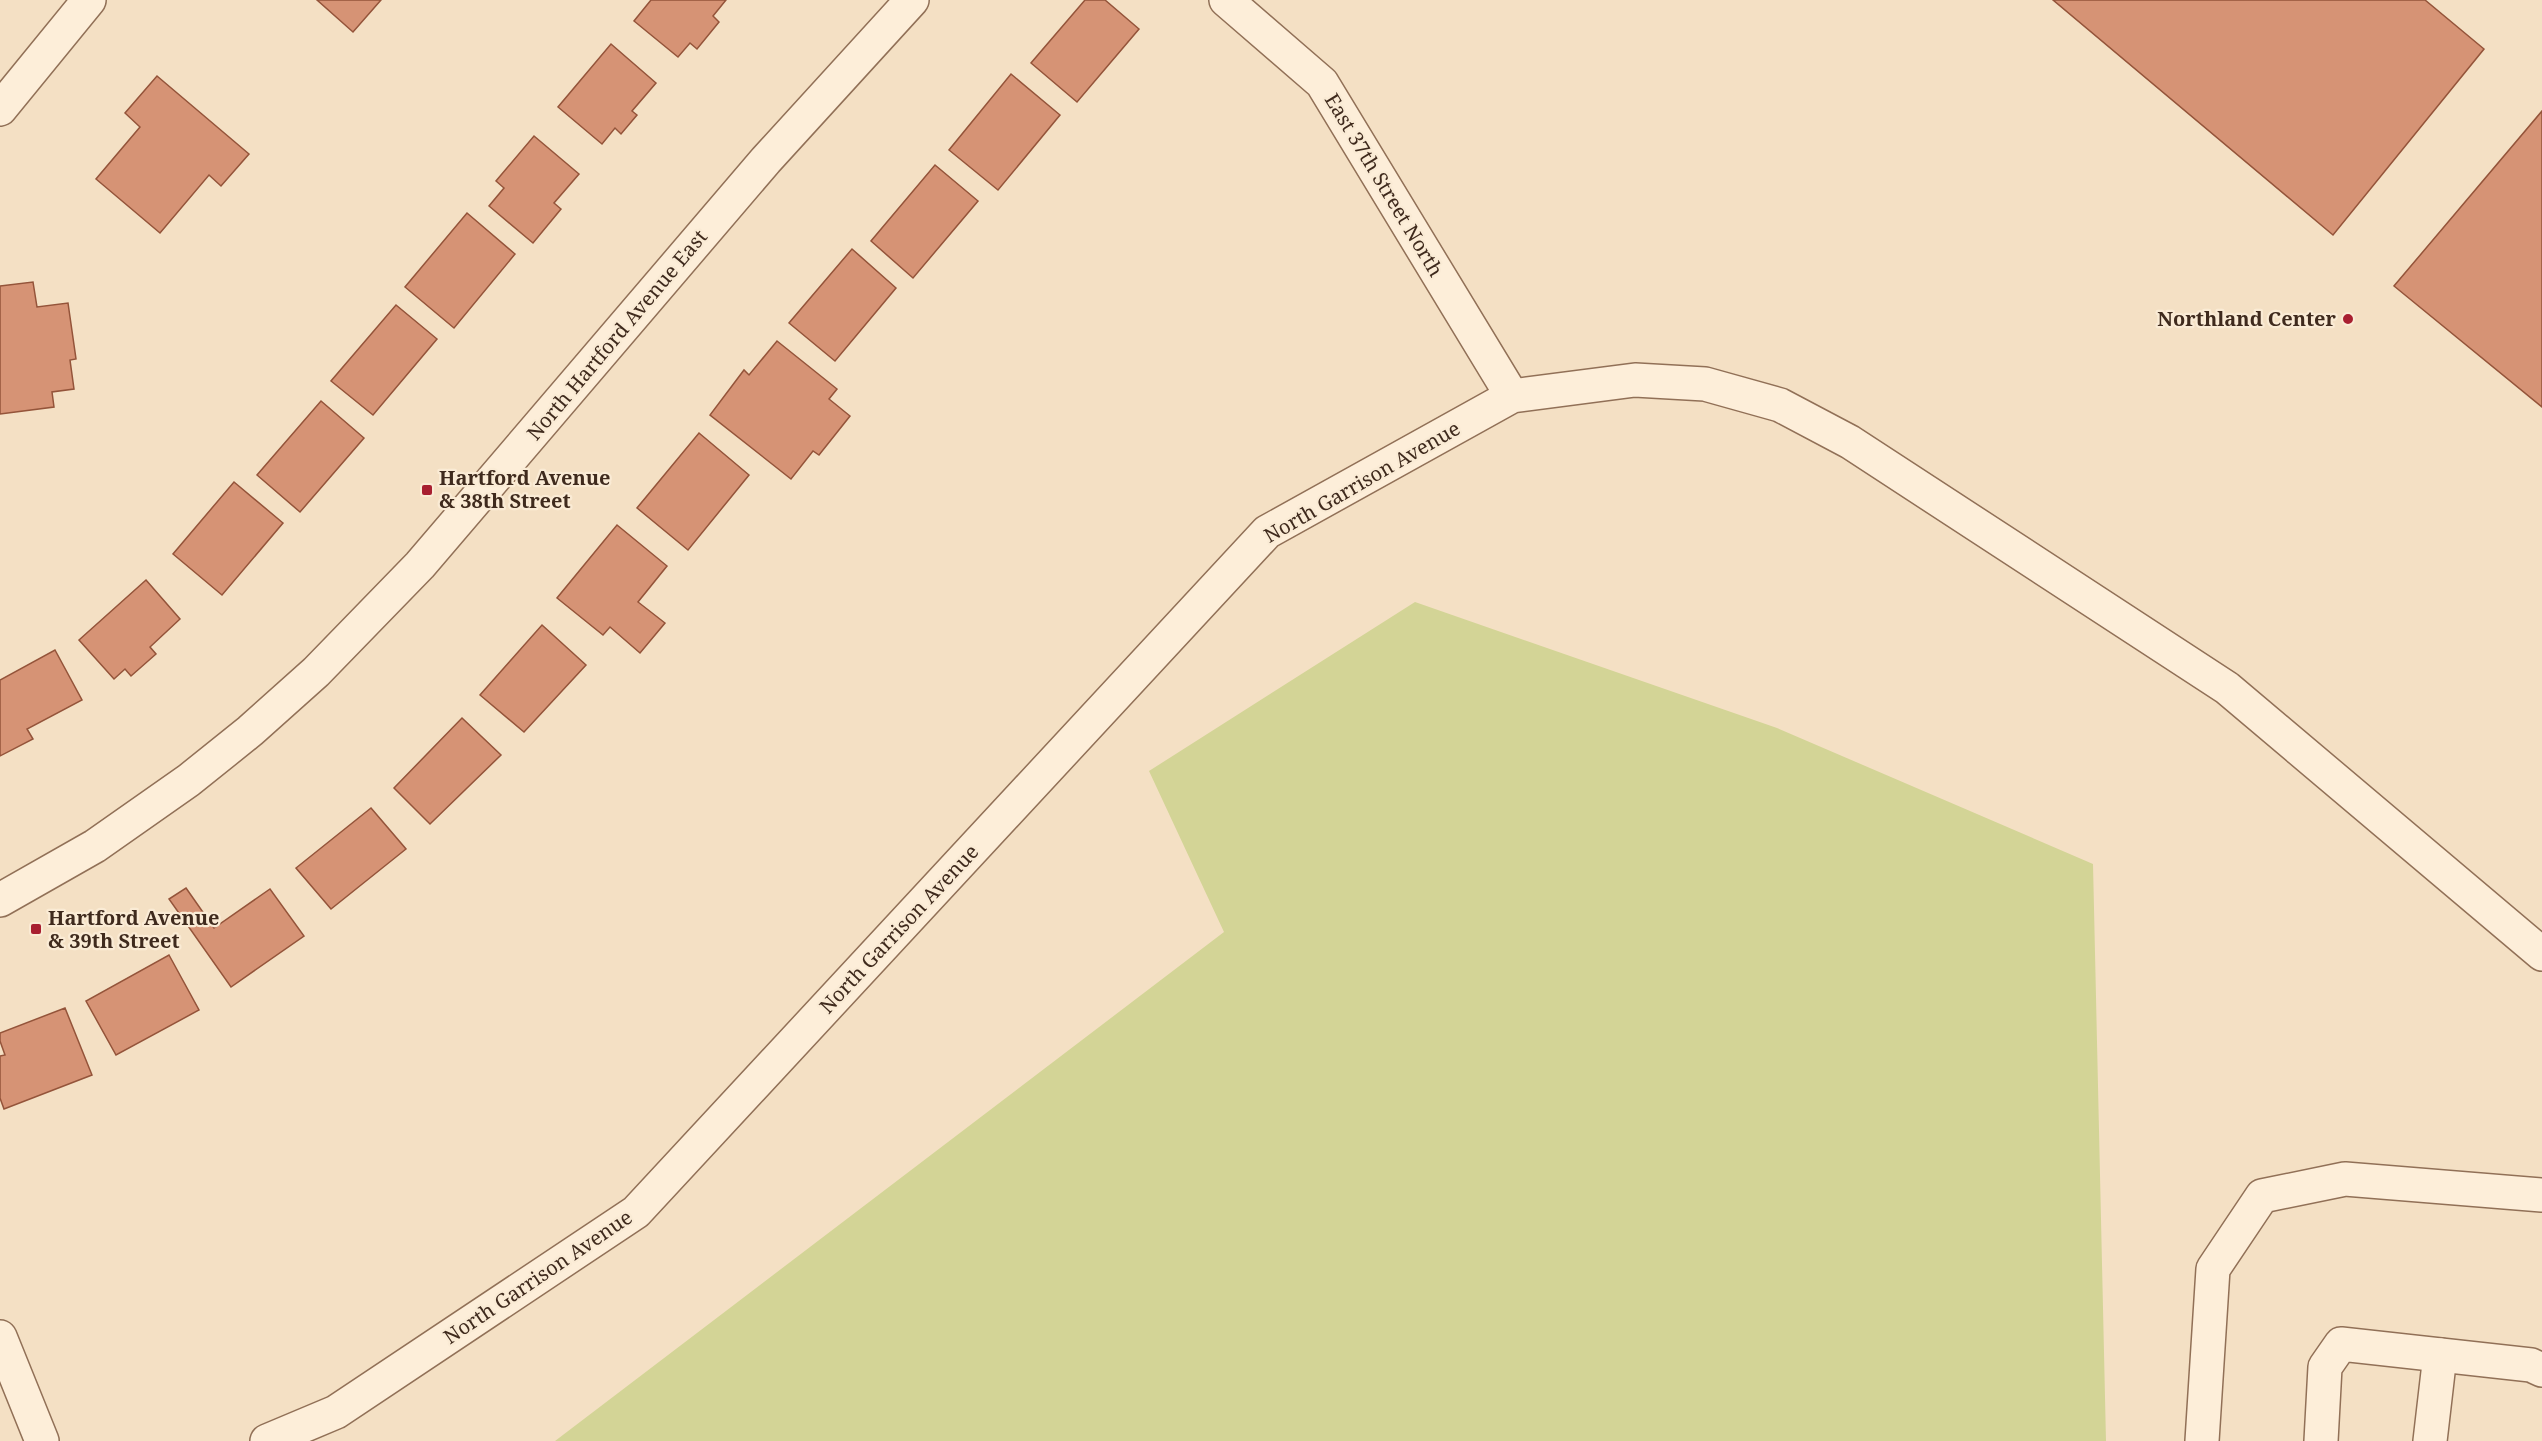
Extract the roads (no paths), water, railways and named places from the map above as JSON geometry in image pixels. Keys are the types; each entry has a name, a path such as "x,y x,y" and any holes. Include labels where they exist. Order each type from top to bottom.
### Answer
{"street":[{"path":"0,109 89,0"},
{"name":"North Hartford Avenue East","path":"0,900 95,846 189,780 250,731 316,672 420,565 766,160 912,0"},
{"name":"East 37th Street North","path":"1226,0 1322,83 1512,396"},
{"path":"1512,396 1635,380 1705,384 1780,405 1850,441 2227,688 2542,954"},
{"name":"North Garrison Avenue","path":"267,1441 336,1412 636,1212 1267,532 1512,396"},
{"path":"2202,1441 2213,1269 2262,1196 2345,1179 2542,1195"},
{"path":"0,1337 42,1441"},
{"path":"2322,1441 2325,1367 2341,1344 2531,1365 2542,1370"},
{"path":"2430,1441 2440,1355"}],"place":[{"name":"Northland Center","path":"2348,319"},
{"name":"Hartford Avenue & 38th Street","path":"427,490"},
{"name":"Hartford Avenue & 39th Street","path":"36,929"}]}
